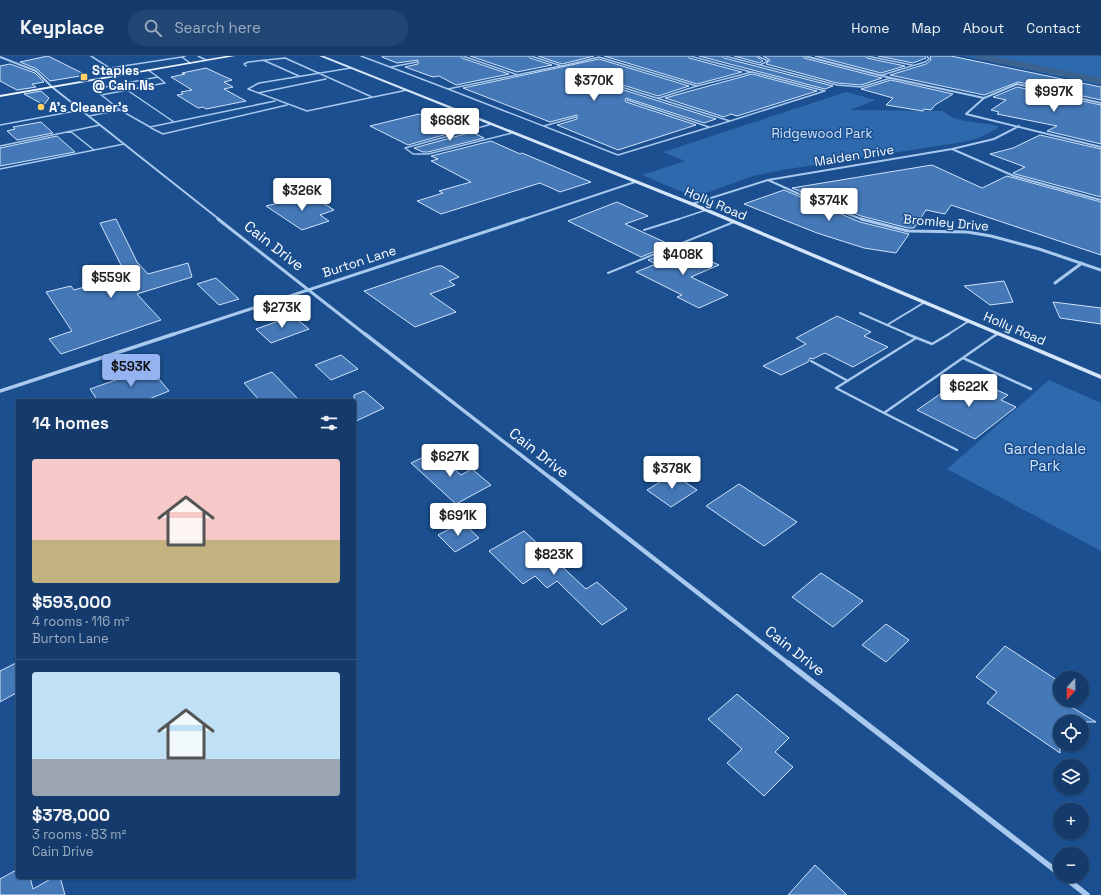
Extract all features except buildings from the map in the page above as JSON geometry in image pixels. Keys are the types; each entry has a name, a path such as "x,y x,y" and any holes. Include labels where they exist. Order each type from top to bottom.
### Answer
{"main road":[{"path":"0,96 119,74 233,56"},
{"name":"Holly Road","path":"321,56 692,204 1101,377"}],"street":[{"path":"805,56 882,76 984,98"},
{"name":"Cain Drive","path":"0,57 36,71 52,87 306,288 1053,869"},
{"path":"1101,103 1017,84 984,98 966,114 1101,146"},
{"name":"Malden Drive","path":"692,204 768,180 952,149 994,139 1020,126"},
{"path":"952,149 1014,176 1101,200"},
{"name":"Bromley Drive","path":"768,180 810,200 878,224 909,231 974,233 1025,244 1101,270"},
{"name":"Burton Lane","path":"0,390 306,288 634,182"},
{"path":"1055,283 1082,263"},
{"path":"1071,883 1087,895"}],"lane":[{"path":"91,56 119,74"},
{"path":"110,68 185,56"},
{"path":"198,56 206,60"},
{"path":"361,56 618,155 825,91 690,56"},
{"path":"463,56 519,76"},
{"path":"531,56 562,66"},
{"path":"596,56 697,86"},
{"path":"725,56 837,85 861,87 891,78"},
{"path":"758,56 768,61 759,65"},
{"path":"867,56 914,66"},
{"path":"882,76 925,62 929,58 928,56"},
{"path":"182,57 190,63"},
{"path":"448,89 519,76 599,57"},
{"path":"246,66 244,63 285,58 319,75 372,97"},
{"path":"263,60 300,76"},
{"path":"391,67 417,62"},
{"path":"352,68 319,75 275,80 248,88 276,101 307,110 407,90"},
{"path":"101,95 165,83 148,70"},
{"path":"659,98 697,86 752,72"},
{"path":"158,77 94,89 120,110 163,134 287,105"},
{"path":"258,93 327,78"},
{"path":"612,84 730,121"},
{"path":"127,90 174,122"},
{"path":"627,100 709,127"},
{"path":"150,127 276,101"},
{"path":"0,125 82,110"},
{"path":"89,116 120,110"},
{"path":"544,126 576,117"},
{"path":"492,124 405,148 413,154 428,154 512,132"},
{"path":"0,146 100,125"},
{"path":"70,131 94,150"},
{"path":"0,169 124,144"},
{"path":"644,230 706,210"},
{"path":"608,273 734,222"},
{"path":"887,325 925,302"},
{"path":"860,313 932,344 969,321"},
{"path":"884,413 998,333"},
{"path":"916,338 836,388 957,450"},
{"path":"963,358 1031,389"},
{"path":"811,361 848,381"}],"green space":[{"path":"963,56 1101,56 1101,85"},
{"name":"Ridgewood Park","path":"846,92 876,100 849,110 943,111 955,118 969,122 991,124 998,126 998,128 979,138 963,142 782,170 753,176 706,193 685,193 642,175 685,161 663,152"},
{"name":"Gardendale Park","path":"1049,380 1101,403 1101,551 947,469"}],"waterway":[{"path":"979,56 1101,81"}],"place":[{"name":"Staples @ Cain Ns","path":"84,77"},
{"name":"A's Cleaner's","path":"41,107"}]}
